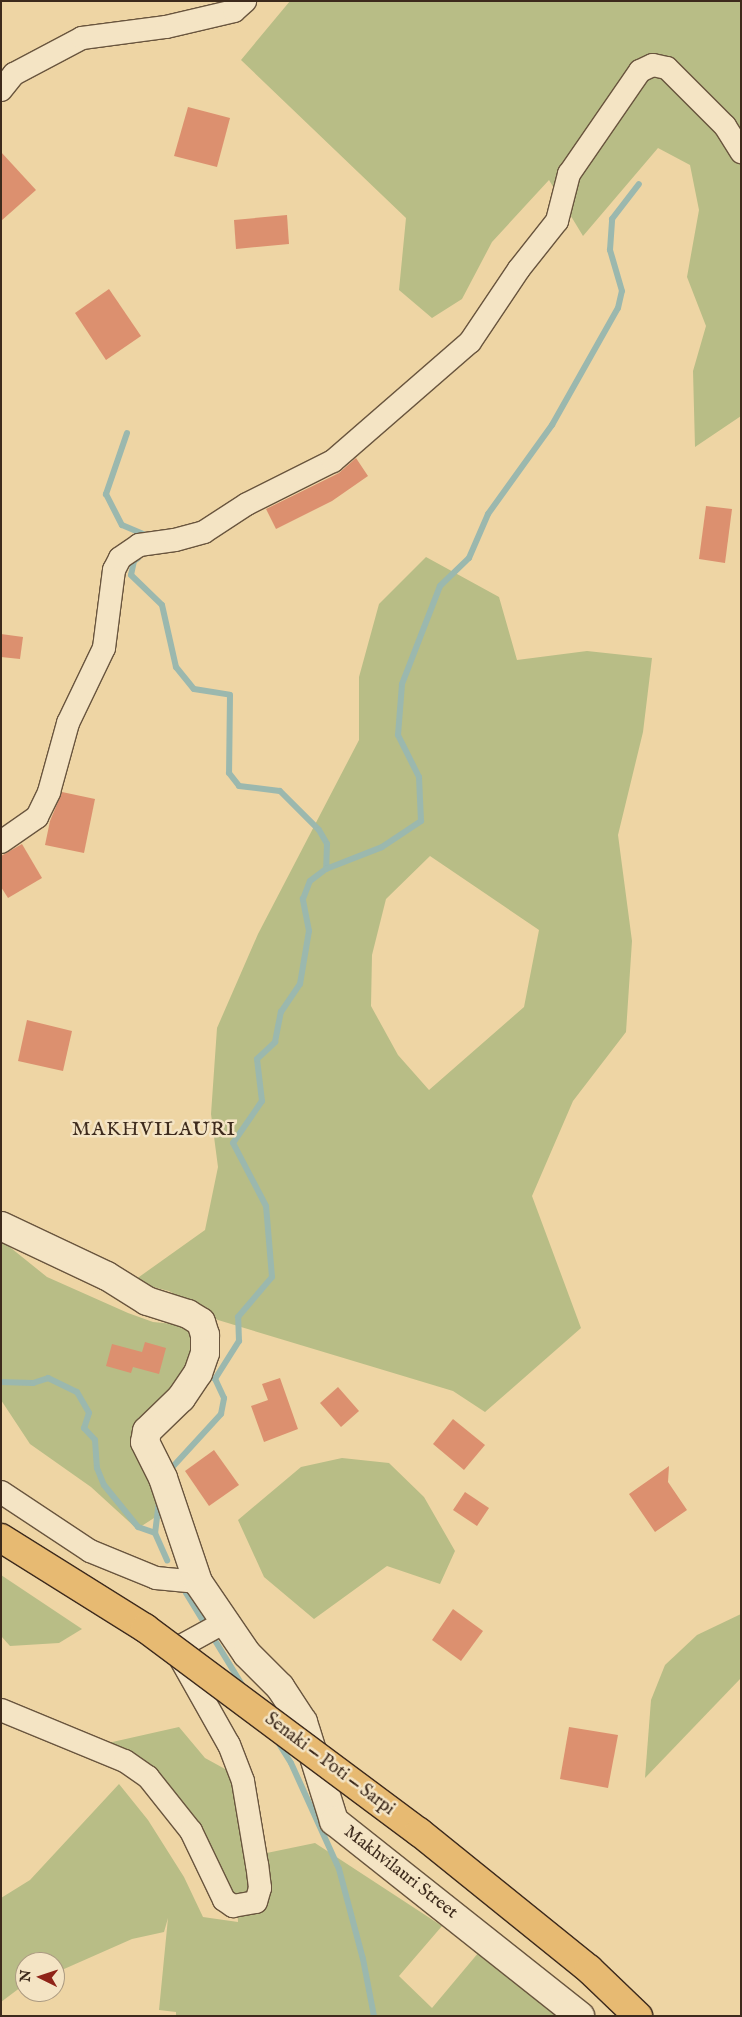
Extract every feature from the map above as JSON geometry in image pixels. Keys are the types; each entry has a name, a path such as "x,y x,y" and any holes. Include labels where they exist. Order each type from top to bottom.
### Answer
{"highway":[{"name":"Senaki — Poti — Sarpi","path":"1,1538 145,1628 418,1832 589,1969 638,2016"}],"street":[{"path":"1,90 14,74 82,38 166,27 234,12 244,1"},
{"path":"1,842 37,817 49,792 68,723 104,648 114,570 120,558 139,545 175,540 204,532 247,504 333,461 470,342 519,269 557,220 569,174 640,71 653,65 668,68 730,132 741,152"},
{"name":"Makhvilauri Street","path":"1,1226 107,1276 147,1301 188,1314 201,1322 205,1335 205,1353 198,1373 182,1398 146,1431 145,1442 163,1478 198,1582 211,1629 247,1654 280,1687 303,1722 334,1821 580,2016"},
{"path":"1,1492 90,1551 156,1578 198,1582"},
{"path":"1,1710 125,1761 148,1777 191,1832 224,1900 233,1906 256,1902 260,1888 243,1781 229,1745 180,1658 183,1645 211,1629"}],"green space":[{"path":"290,1 741,1 741,416 695,447 693,371 706,326 687,277 699,210 690,165 658,148 583,236 549,180 492,242 462,299 432,318 399,290 406,218 241,60"},
{"path":"426,557 499,597 517,660 587,651 652,658 643,732 618,835 632,941 626,1032 573,1101 532,1196 581,1328 485,1412 453,1391 218,1320 169,1291 132,1282 205,1230 218,1167 211,1114 217,1028 258,934 359,740 359,677 379,604","holes":["430,856 539,930 524,1007 429,1090 398,1055 371,1006 372,955 386,899"]},
{"path":"1,1240 47,1277 153,1322 184,1325 197,1343 197,1363 147,1431 171,1507 137,1529 91,1487 30,1444 1,1400"},
{"path":"342,1458 389,1463 424,1497 455,1551 440,1584 387,1566 314,1619 264,1577 238,1520 301,1467"},
{"path":"1,1575 82,1629 59,1643 10,1646 1,1636"},
{"path":"741,1614 741,1678 645,1778 651,1700 665,1665 697,1635"},
{"path":"179,1727 205,1758 256,1786 257,1855 315,1843 442,1926 399,1976 432,2008 479,1952 564,2016 176,2016 176,2012 159,2010 168,1918 164,1932 132,1939 65,1969 65,1952 15,1952 15,1992 1,2002 1,1898 30,1880 119,1784 148,1820 184,1877 203,1917 238,1922 237,1903 182,1821 99,1745"}],"building":[{"path":"188,107 230,118 217,167 174,156"},
{"path":"1,152 36,190 1,221"},
{"path":"287,215 289,244 236,249 234,220"},
{"path":"109,289 141,336 106,360 75,313"},
{"path":"356,458 368,476 332,501 276,529 266,509 339,473"},
{"path":"706,506 732,509 725,563 699,559"},
{"path":"1,634 23,637 20,659 1,657"},
{"path":"62,792 95,799 84,853 45,845 50,821"},
{"path":"22,844 42,878 8,898 1,887 1,856"},
{"path":"27,1020 72,1031 63,1071 18,1061"},
{"path":"145,1342 166,1348 159,1374 133,1367 131,1373 106,1366 112,1344 142,1352"},
{"path":"280,1378 298,1429 264,1442 251,1406 268,1400 262,1384"},
{"path":"338,1387 359,1411 341,1427 320,1403"},
{"path":"453,1419 485,1445 464,1470 433,1444"},
{"path":"214,1450 239,1485 209,1506 185,1471"},
{"path":"669,1466 668,1482 687,1510 655,1532 629,1494"},
{"path":"465,1492 489,1508 477,1526 453,1510"},
{"path":"453,1609 483,1631 461,1661 432,1640"},
{"path":"569,1727 618,1735 608,1788 560,1779"}],"waterway":[{"path":"167,1473 221,1414 224,1398 215,1379 239,1341 238,1317 272,1277 266,1206 233,1143 262,1101 257,1059 275,1042 281,1012 300,984 309,931 303,899 310,881 326,869 382,847 421,821 419,777 398,735 402,684 440,586 469,558 488,514 552,425 618,308 622,291 610,250 612,219 639,184"},
{"path":"127,433 106,494 122,525 145,535 145,539"},
{"path":"138,558 134,561 131,575 162,605 176,667 194,689 230,695 229,773 239,786 280,791 319,830 327,844 326,869"},
{"path":"1,1382 33,1383 48,1378 77,1392 89,1413 84,1428 95,1440 97,1468 104,1485 138,1527 155,1533"},
{"path":"159,1501 155,1533 167,1560"},
{"path":"186,1593 244,1688"},
{"path":"276,1739 291,1763 339,1869 363,1959 374,2016"}],"district":[{"name":"MAKHVILAURI","path":"154,1129"}]}
